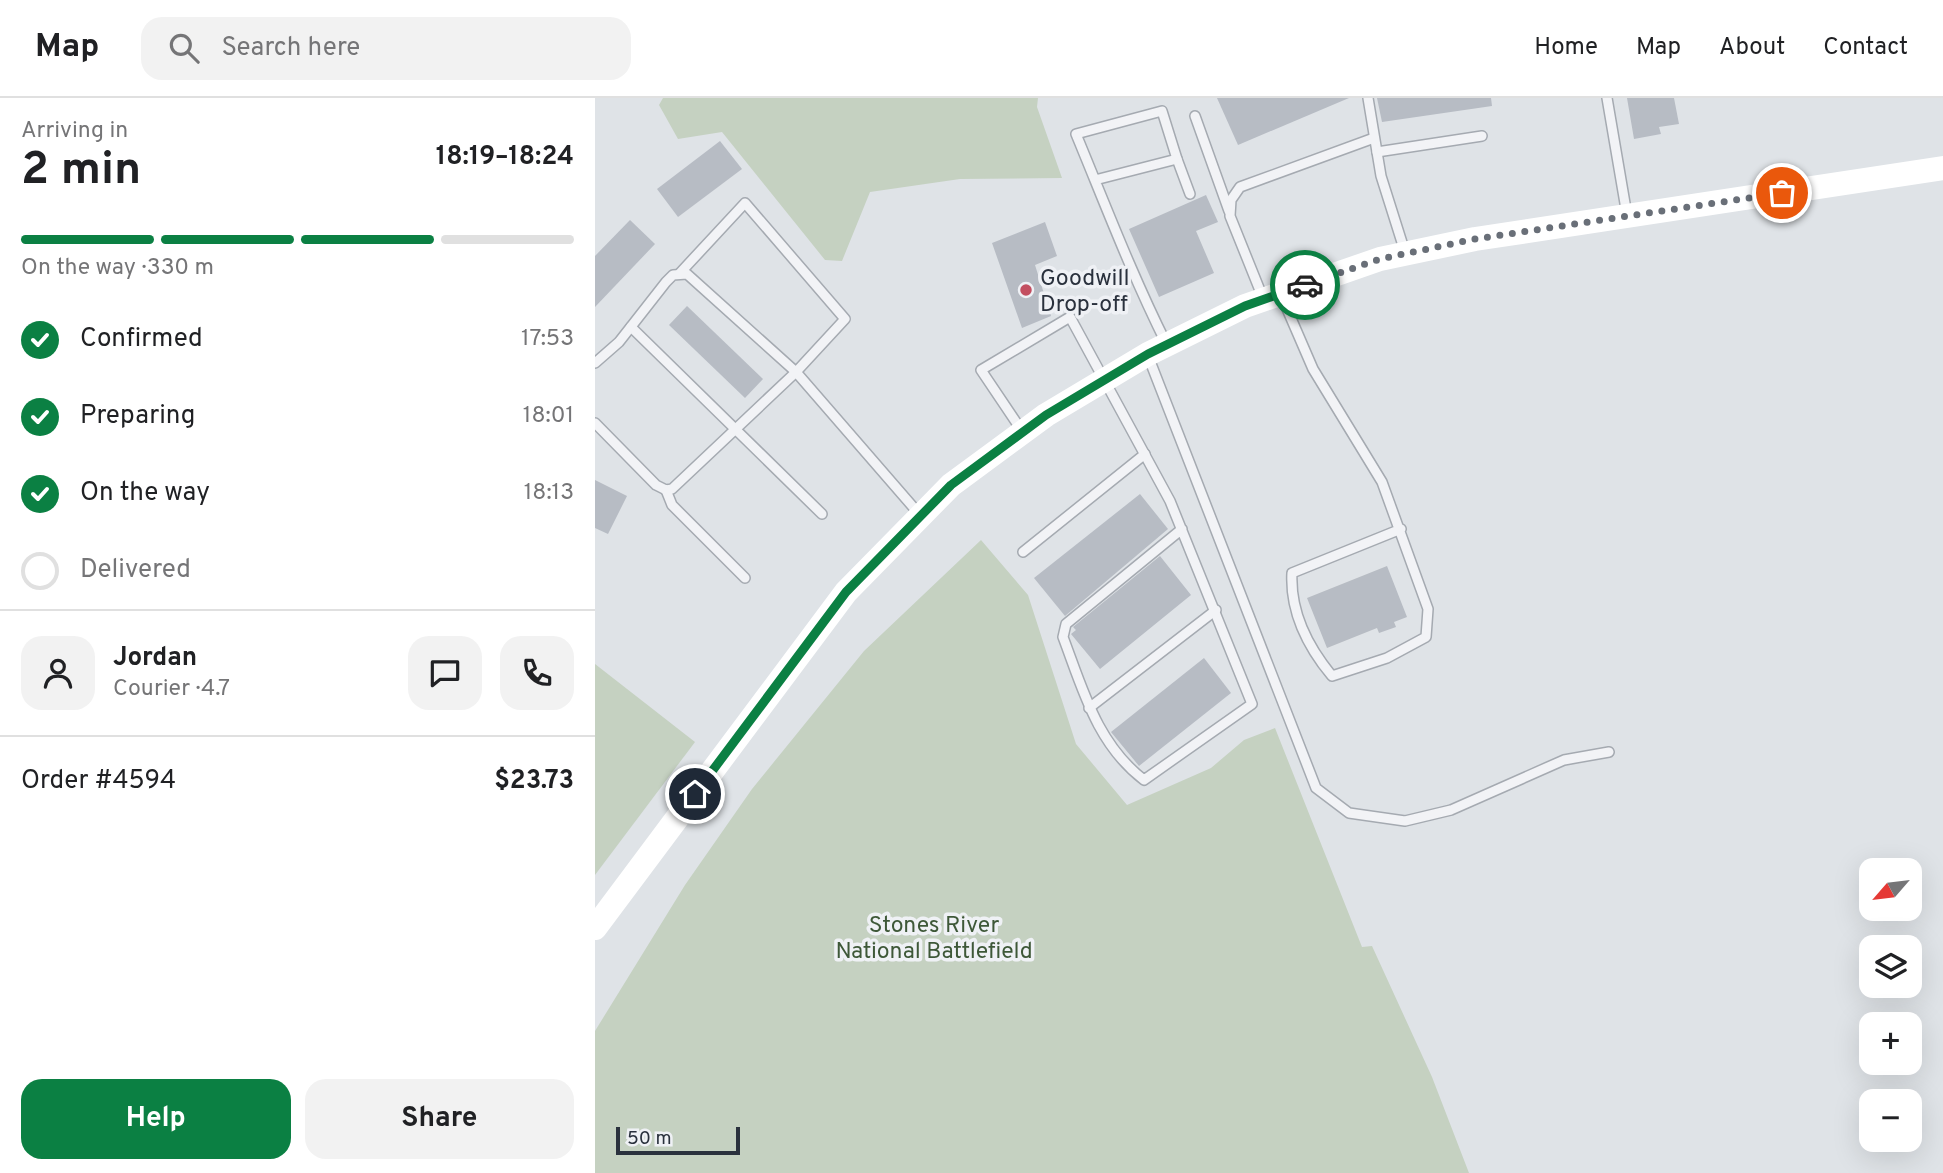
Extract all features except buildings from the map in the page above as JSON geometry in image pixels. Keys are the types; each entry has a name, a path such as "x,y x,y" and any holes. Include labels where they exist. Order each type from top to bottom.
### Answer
{"main road":[{"path":"595,929 846,592 951,485 1023,432 1157,349 1272,296 1380,259 1475,239 1943,168"}],"lane":[{"path":"1368,98 1381,176 1405,254"},
{"path":"1607,98 1627,216"},
{"path":"1190,194 1162,111 1076,134 1145,301 1157,349 1316,788 1349,813 1405,821 1451,810 1565,760 1609,752"},
{"path":"1195,116 1230,216 1313,369 1363,447 1401,529 1428,609 1426,637 1387,658 1332,676 1313,652 1291,596 1292,573 1401,529"},
{"path":"1377,152 1482,136"},
{"path":"1230,216 1231,200 1240,187 1374,138"},
{"path":"1095,180 1177,159"},
{"path":"595,363 619,342 666,282 680,273 745,203 845,319 796,372 677,484 666,490"},
{"path":"680,273 695,278 796,372 921,516"},
{"path":"1023,432 981,370 1070,317 1182,528 1252,704 1144,780 1126,766 1099,731 1063,637 1066,624 1182,528"},
{"path":"631,327 822,514"},
{"path":"595,424 656,485 666,490 672,505 745,578"},
{"path":"1023,552 1145,454"},
{"path":"1090,708 1216,610"}],"green space":[{"path":"663,98 1038,98 1037,107 1062,178 960,179 870,192 842,261 825,260 722,132 678,139 659,105"},
{"name":"Stones River National Battlefield","path":"981,540 1028,595 1076,744 1127,805 1211,768 1244,740 1275,728 1362,947 1372,946 1432,1077 1469,1173 595,1173 595,1031 685,885 752,789 864,651"},
{"path":"595,664 695,742 595,875"}],"way so far":[{"path":"1305,285 1380,259 1475,239 1782,193"}],"place":[{"name":"Goodwill Drop-off","path":"1026,290"}],"route":[{"path":"695,794 846,592 951,485 1046,415 1148,354 1245,306 1305,285"}]}
